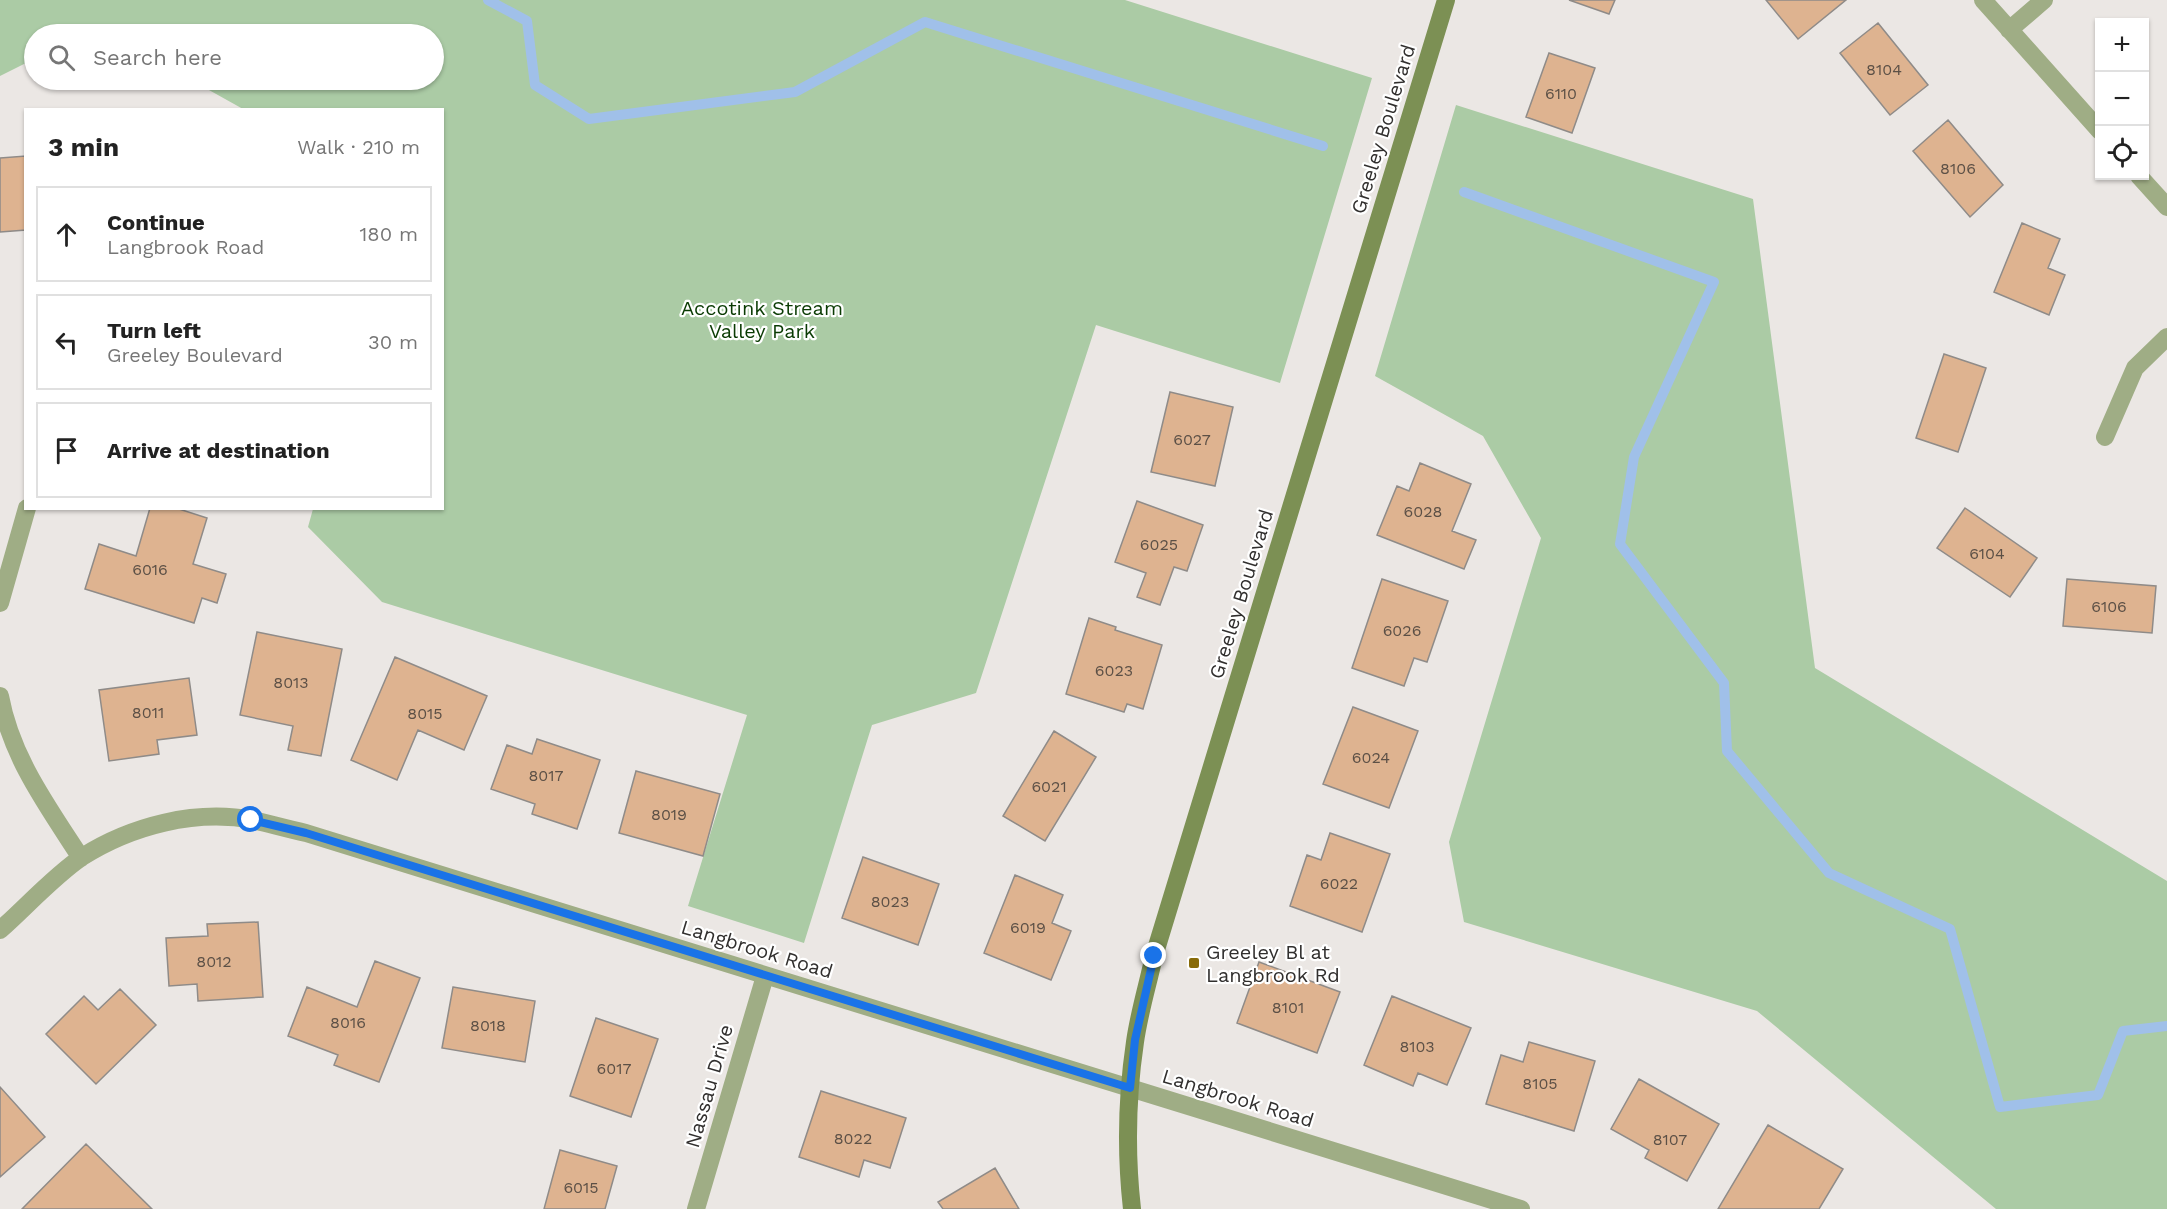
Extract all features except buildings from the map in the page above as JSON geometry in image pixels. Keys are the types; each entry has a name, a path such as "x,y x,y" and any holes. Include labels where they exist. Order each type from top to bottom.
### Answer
{"street":[{"name":"Greeley Boulevard","path":"1132,1209 1129,1166 1130,1088 1135,1040 1154,956 1446,0"},
{"path":"1983,0 2095,126"},
{"path":"2009,30 2044,0"},
{"path":"2143,180 2167,207"},
{"path":"2105,437 2135,368 2167,337"},
{"path":"0,603 26,510"},
{"path":"0,696 4,717 30,780 81,858"},
{"name":"Langbrook Road","path":"0,930 81,858 117,839 164,823 204,817 251,820 306,833 1521,1209"},
{"name":"Nassau Drive","path":"696,1209 765,976"}],"green space":[{"name":"Accotink Stream Valley Park","path":"0,0 1125,0 1372,78 1280,383 1096,325 976,693 872,725 804,943 688,906 747,715 382,602 308,527 313,510 444,510 444,108 241,108 209,90 444,90 444,24 24,24 24,64 0,76"},
{"path":"1456,105 1753,199 1815,668 2167,881 2167,1209 1996,1209 1757,1011 1464,922 1449,842 1541,538 1483,436 1375,376"}],"waterway":[{"path":"488,0 527,21 535,85 589,119 795,92 925,22 1323,146"},
{"path":"1464,192 1714,282 1634,457 1620,544 1724,683 1727,751 1829,873 1950,929 2000,1107 2098,1095 2123,1031 2167,1026"}],"place":[{"name":"Greeley Bl at Langbrook Rd","path":"1194,963"}],"route":[{"path":"251,820 306,833 1130,1088 1135,1040 1154,956"}]}
